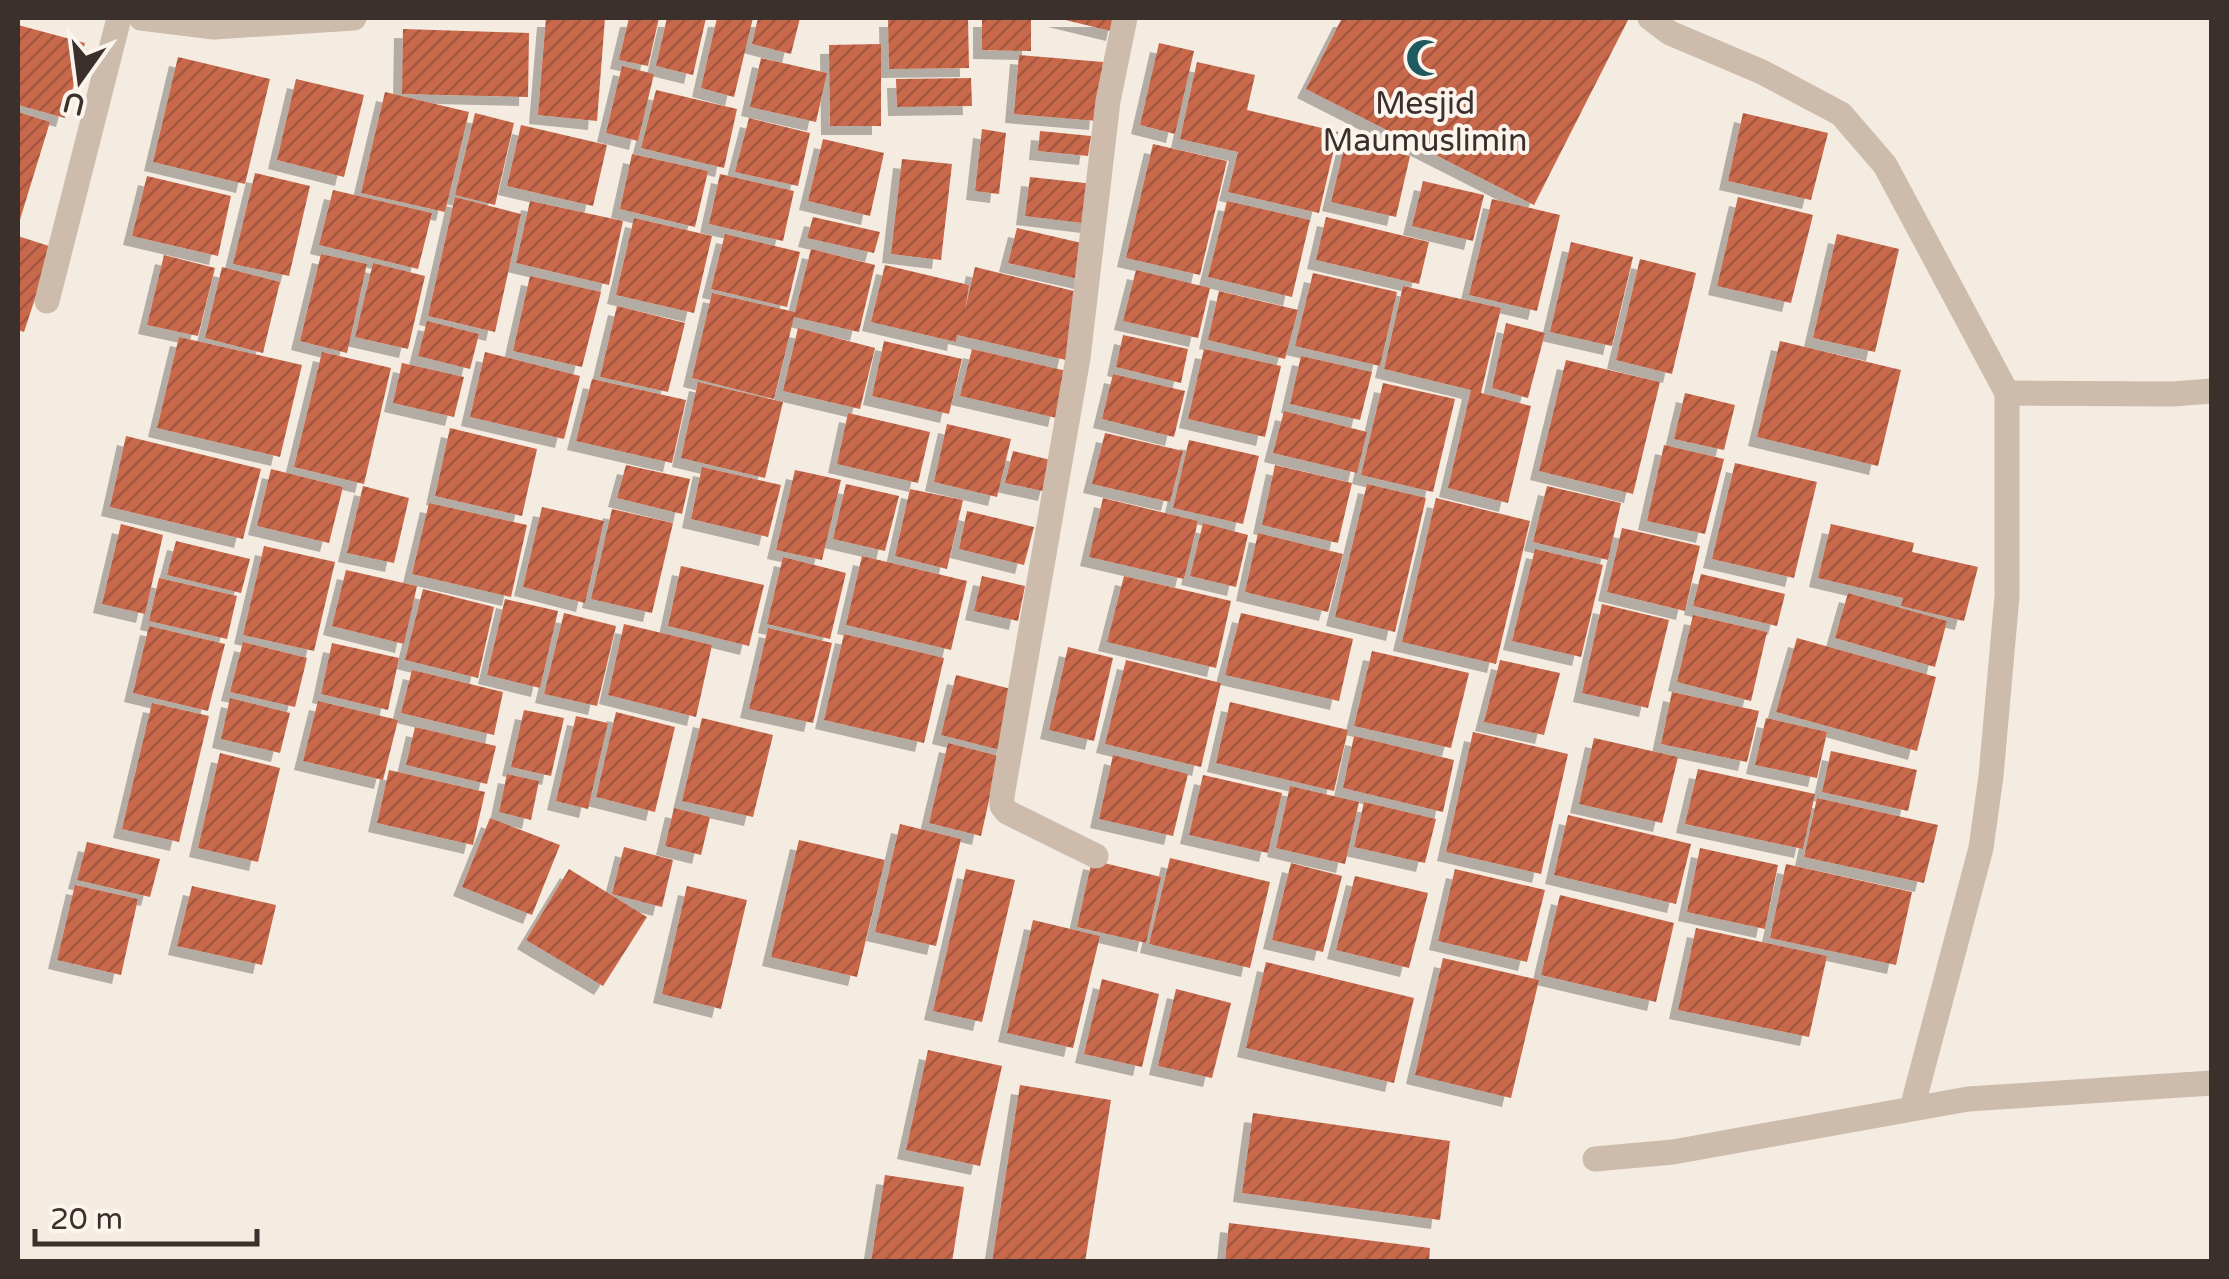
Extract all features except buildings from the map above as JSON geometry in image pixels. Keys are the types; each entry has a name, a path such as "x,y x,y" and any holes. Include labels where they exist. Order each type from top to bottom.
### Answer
{"street":[{"path":"47,301 119,18"},
{"path":"141,18 214,27 354,18"},
{"path":"1096,856 1007,812 1002,796 1078,358 1108,101 1124,18"},
{"path":"1650,18 1670,33 1762,72 1841,114 1885,165 2008,392 2007,596 1992,776 1981,848 1912,1108"},
{"path":"2008,392 2172,394 2212,390"},
{"path":"1595,1160 1673,1152 1968,1099 2212,1083"}],"place":[{"name":"Mesjid Maumuslimin","path":"1425,58"}]}
